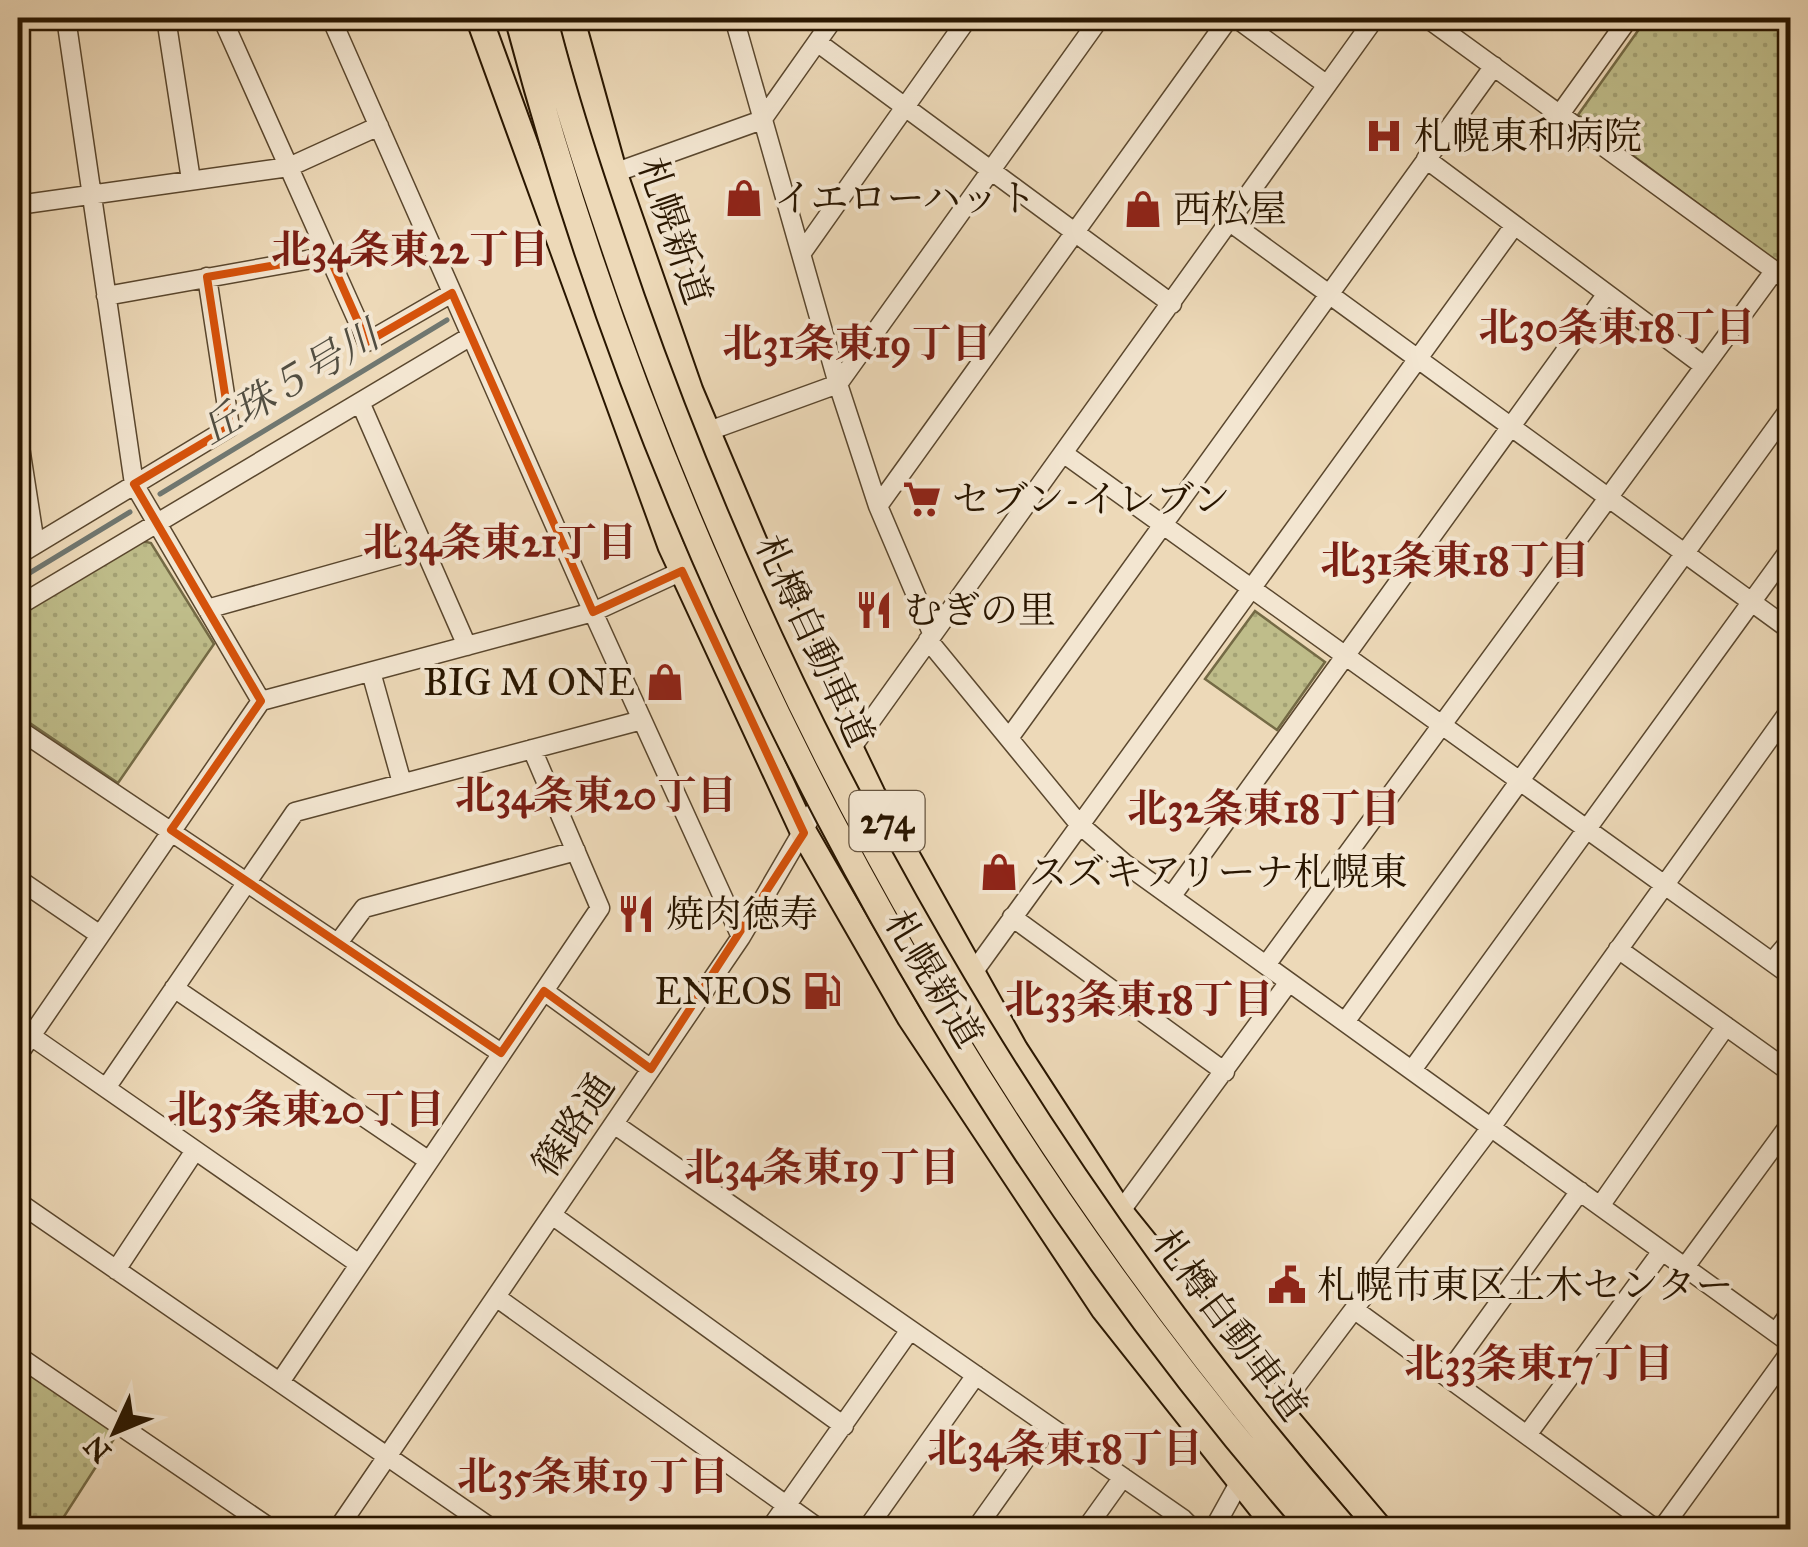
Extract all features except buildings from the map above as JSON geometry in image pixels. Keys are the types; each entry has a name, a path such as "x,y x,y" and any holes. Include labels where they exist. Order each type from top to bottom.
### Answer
{"highway":[{"name":"札幌新道","path":"479,18 682,571 804,833 910,1017 1104,1309 1279,1530"},
{"name":"札樽自動車道","path":"518,18 572,205 640,399 710,570 769,699 860,871 978,1075 1110,1272 1261,1469 1314,1530"},
{"name":"札樽自動車道","path":"544,18 596,196 664,389 792,690 890,876 998,1060 1130,1257 1279,1453 1346,1530"},
{"name":"札幌新道","path":"571,18 614,173 706,432 850,750 1016,1050 1120,1212 1280,1412 1381,1530"}],"street":[{"path":"66,18 134,484 261,701"},
{"path":"170,18 166,18 191,180"},
{"path":"222,18 367,342 452,294"},
{"path":"330,18 741,937"},
{"path":"734,18 838,384 878,506 930,636 1079,824 1171,898 1783,1337 1790,1313"},
{"path":"614,173 762,120 834,18"},
{"path":"800,254 968,18"},
{"path":"706,432 838,384 1100,18"},
{"path":"878,506 1232,18 1327,85"},
{"name":"篠路通","path":"338,1530 741,937 850,750 1375,18"},
{"path":"1427,18 1790,282"},
{"path":"1560,114 1630,18"},
{"path":"817,42 1172,304"},
{"path":"1009,738 1494,66"},
{"path":"18,205 289,167 379,126"},
{"path":"1426,160 1704,366"},
{"path":"1230,222 1790,630"},
{"path":"972,974 1514,226"},
{"path":"106,296 329,256"},
{"path":"1266,965 1774,270"},
{"path":"18,554 230,427 207,278"},
{"path":"1171,898 1606,295"},
{"path":"18,606 471,336"},
{"path":"360,402 467,646"},
{"path":"1345,1022 1790,408"},
{"path":"18,434 22,497 35,544"},
{"path":"1064,453 1790,975"},
{"path":"207,609 424,548"},
{"path":"1412,1070 1790,549"},
{"path":"18,1055 24,1032 100,935 261,701 593,612 682,571"},
{"path":"371,672 402,783"},
{"path":"1213,1530 1291,1392 1492,1126 1790,710"},
{"path":"106,1088 295,812 642,720"},
{"path":"18,730 501,1053"},
{"path":"280,1382 600,908 532,749"},
{"path":"338,943 364,908 576,851"},
{"path":"18,879 100,935"},
{"path":"1012,917 1225,1072"},
{"path":"1772,962 1790,941"},
{"path":"1618,949 1790,1072"},
{"path":"1120,1212 1289,982"},
{"path":"174,988 428,1161"},
{"path":"544,991 651,1068"},
{"path":"1600,1206 1726,1026"},
{"path":"24,1032 359,1264"},
{"path":"614,1124 1194,1530"},
{"path":"1685,1267 1790,1124"},
{"path":"116,1270 194,1152"},
{"path":"1446,1376 1580,1191"},
{"path":"18,1202 494,1530"},
{"path":"552,1215 844,1426"},
{"path":"1527,1435 1662,1251"},
{"path":"496,1297 788,1502 822,1530"},
{"path":"1355,1310 1660,1530 1790,1352"},
{"path":"769,1530 910,1330"},
{"path":"18,1356 273,1530"},
{"path":"866,1530 976,1375"},
{"path":"975,1530 1049,1426"},
{"path":"1084,1530 1123,1477"}],"highlighted area":[{"path":"329,256 367,342 452,293 593,612 682,571 804,833 651,1069 544,991 501,1053 171,830 261,701 134,484 230,427 207,277"}],"shaded area":[{"path":"1647,18 1790,18 1790,272 1578,115"},
{"path":"142,541 151,543 214,644 118,783 18,715 18,615"},
{"path":"1255,611 1325,662 1277,730 1205,679"},
{"path":"18,1366 117,1434 56,1529 18,1529"}],"waterway":[{"name":"丘珠５号川","path":"160,494 447,320"},
{"name":"丘珠５号川","path":"18,580 130,512"}],"place":[{"name":"札幌東和病院","path":"1384,136"},
{"name":"イエローハット","path":"744,198"},
{"name":"西松屋","path":"1143,209"},
{"name":"セブン-イレブン","path":"922,499"},
{"name":"むぎの里","path":"874,610"},
{"name":"BIG M ONE","path":"665,682"},
{"name":"スズキアリーナ札幌東","path":"999,872"},
{"name":"焼肉徳寿","path":"636,914"},
{"name":"ENEOS","path":"822,991"},
{"name":"札幌市東区土木センター","path":"1287,1285"}],"district":[{"name":"北34条東22丁目","path":"410,249"},
{"name":"北30条東18丁目","path":"1617,327"},
{"name":"北31条東19丁目","path":"857,343"},
{"name":"北34条東21丁目","path":"500,542"},
{"name":"北31条東18丁目","path":"1455,560"},
{"name":"北34条東20丁目","path":"596,795"},
{"name":"北32条東18丁目","path":"1264,808"},
{"name":"北33条東18丁目","path":"1139,999"},
{"name":"北35条東20丁目","path":"306,1109"},
{"name":"北34条東19丁目","path":"822,1167"},
{"name":"北33条東17丁目","path":"1539,1363"},
{"name":"北34条東18丁目","path":"1065,1448"},
{"name":"北35条東19丁目","path":"593,1476"}]}
